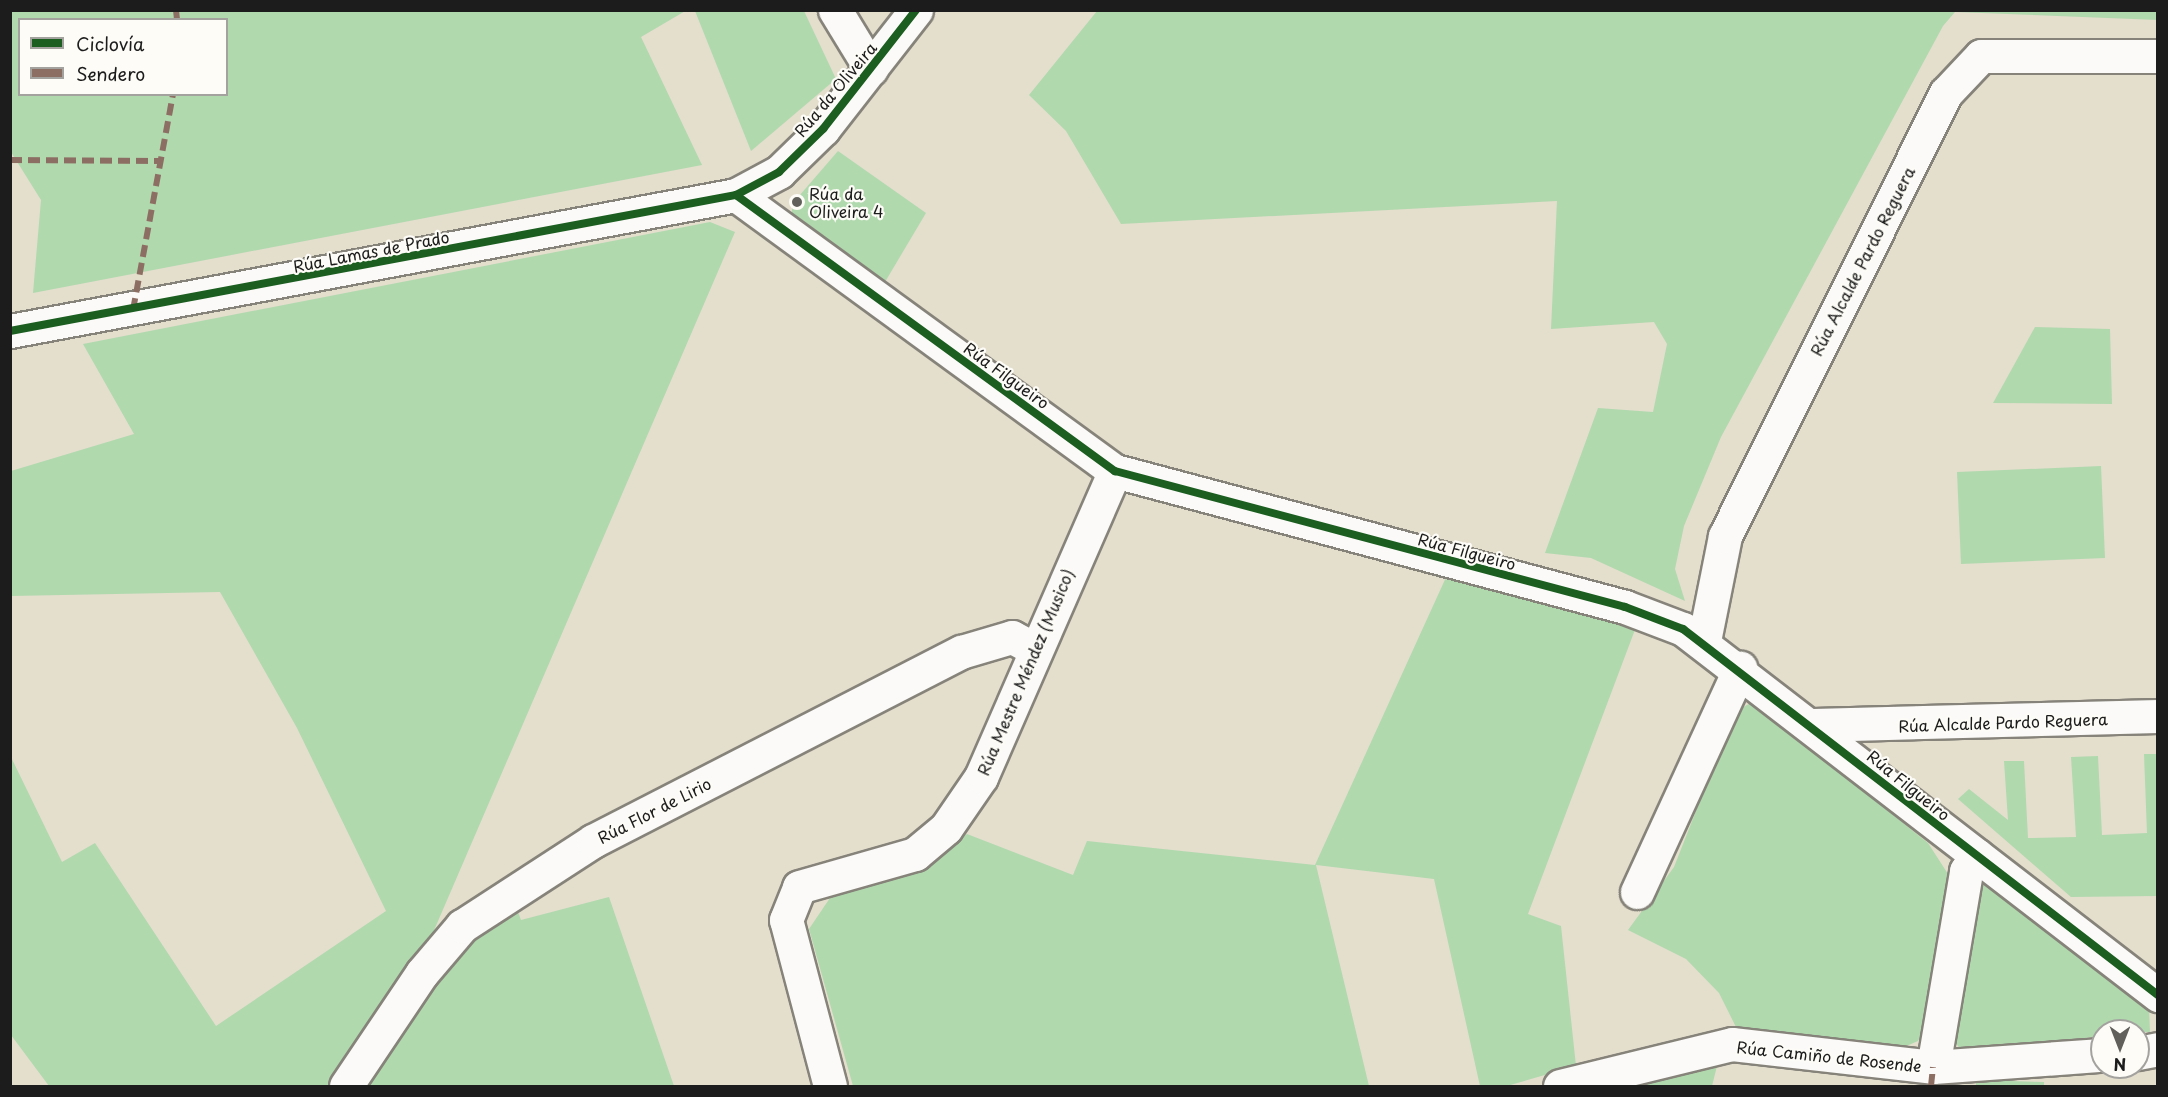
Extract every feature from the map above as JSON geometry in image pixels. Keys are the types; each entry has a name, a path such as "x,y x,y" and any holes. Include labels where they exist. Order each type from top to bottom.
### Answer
{"street":[{"path":"835,10 871,69"},
{"name":"Rúa da Oliveira","path":"736,195 779,172 824,129 916,10"},
{"name":"Rúa Alcalde Pardo Reguera","path":"1704,641 1725,536 1946,93 1981,56 2157,56"},
{"name":"Rúa Filgueiro","path":"736,195 1115,471 1625,607 1704,641 2157,995"},
{"name":"Rúa Lamas de Prado","path":"10,331 736,195"},
{"name":"Rúa Mestre Méndez (Musico)","path":"830,1086 786,920 799,887 915,854 946,828 981,777 1033,648 1115,471"},
{"name":"Rúa Flor de Lirio","path":"346,1086 422,973 462,926 593,841 961,652 1012,637 1033,648"},
{"path":"1637,892 1740,668"},
{"name":"Rúa Alcalde Pardo Reguera","path":"1813,725 2157,716"},
{"path":"1933,1067 1966,871 1977,856"},
{"name":"Rúa Camiño de Rosende","path":"1560,1086 1732,1044 1933,1067 2090,1056"}],"green space":[{"path":"687,10 641,37 702,165 33,293 41,200 11,152 11,11"},
{"path":"2157,10 2158,20 1955,12 1943,26 1721,437 1684,526 1675,569 1685,601 1591,558 1545,553 1598,408 1653,412 1667,344 1654,322 1551,329 1557,201 1121,224 1066,131 1029,95 1097,11"},
{"path":"695,11 804,11 836,79 751,151"},
{"path":"838,151 926,213 882,287 791,218 793,203"},
{"path":"710,222 735,232 432,935 329,1086 49,1086 11,1035 10,755 62,862 95,843 216,1026 386,911 297,728 220,592 11,596 11,471 134,434 83,344"},
{"path":"2035,327 2110,329 2112,404 1993,403"},
{"path":"2101,466 2105,558 1961,564 1957,472"},
{"path":"1448,573 1636,627 1528,914 1561,926 1576,1066 1507,1086 1480,1086 1434,879 1316,865 1369,1086 853,1086 809,929 834,892 928,861 967,834 1073,875 1087,841 1315,865"},
{"path":"1752,702 1928,843 1948,874 1949,907 1926,1026 1918,1041 1897,1050 1736,1027 1719,993 1686,959 1628,930 1674,867 1735,712"},
{"path":"2144,754 2157,754 2157,896 2071,897 1958,799 1969,789 2008,820 2004,761 2024,761 2028,838 2076,837 2071,757 2098,756 2102,835 2147,833"},
{"path":"1986,881 2149,1008 2149,1019 2090,1019 2090,1037 1963,1053 1950,1035 1975,884"},
{"path":"609,897 674,1086 362,1086 468,937 514,901 521,920"},
{"path":"1717,1066 1712,1086 1638,1086"},
{"path":"1976,1080 2044,1082 2044,1086 1976,1086"}],"marked path":[{"path":"176,10 177,18"},
{"path":"133,310 173,96"},
{"path":"10,160 159,161"},
{"path":"1931,1086 1933,1067"}],"cycle path":[{"path":"10,331 736,195 779,172 823,129 916,10"},
{"path":"736,195 1115,471 1625,607 1683,629 2158,995"}],"place":[{"name":"Rúa da Oliveira 4","path":"797,202"}]}
